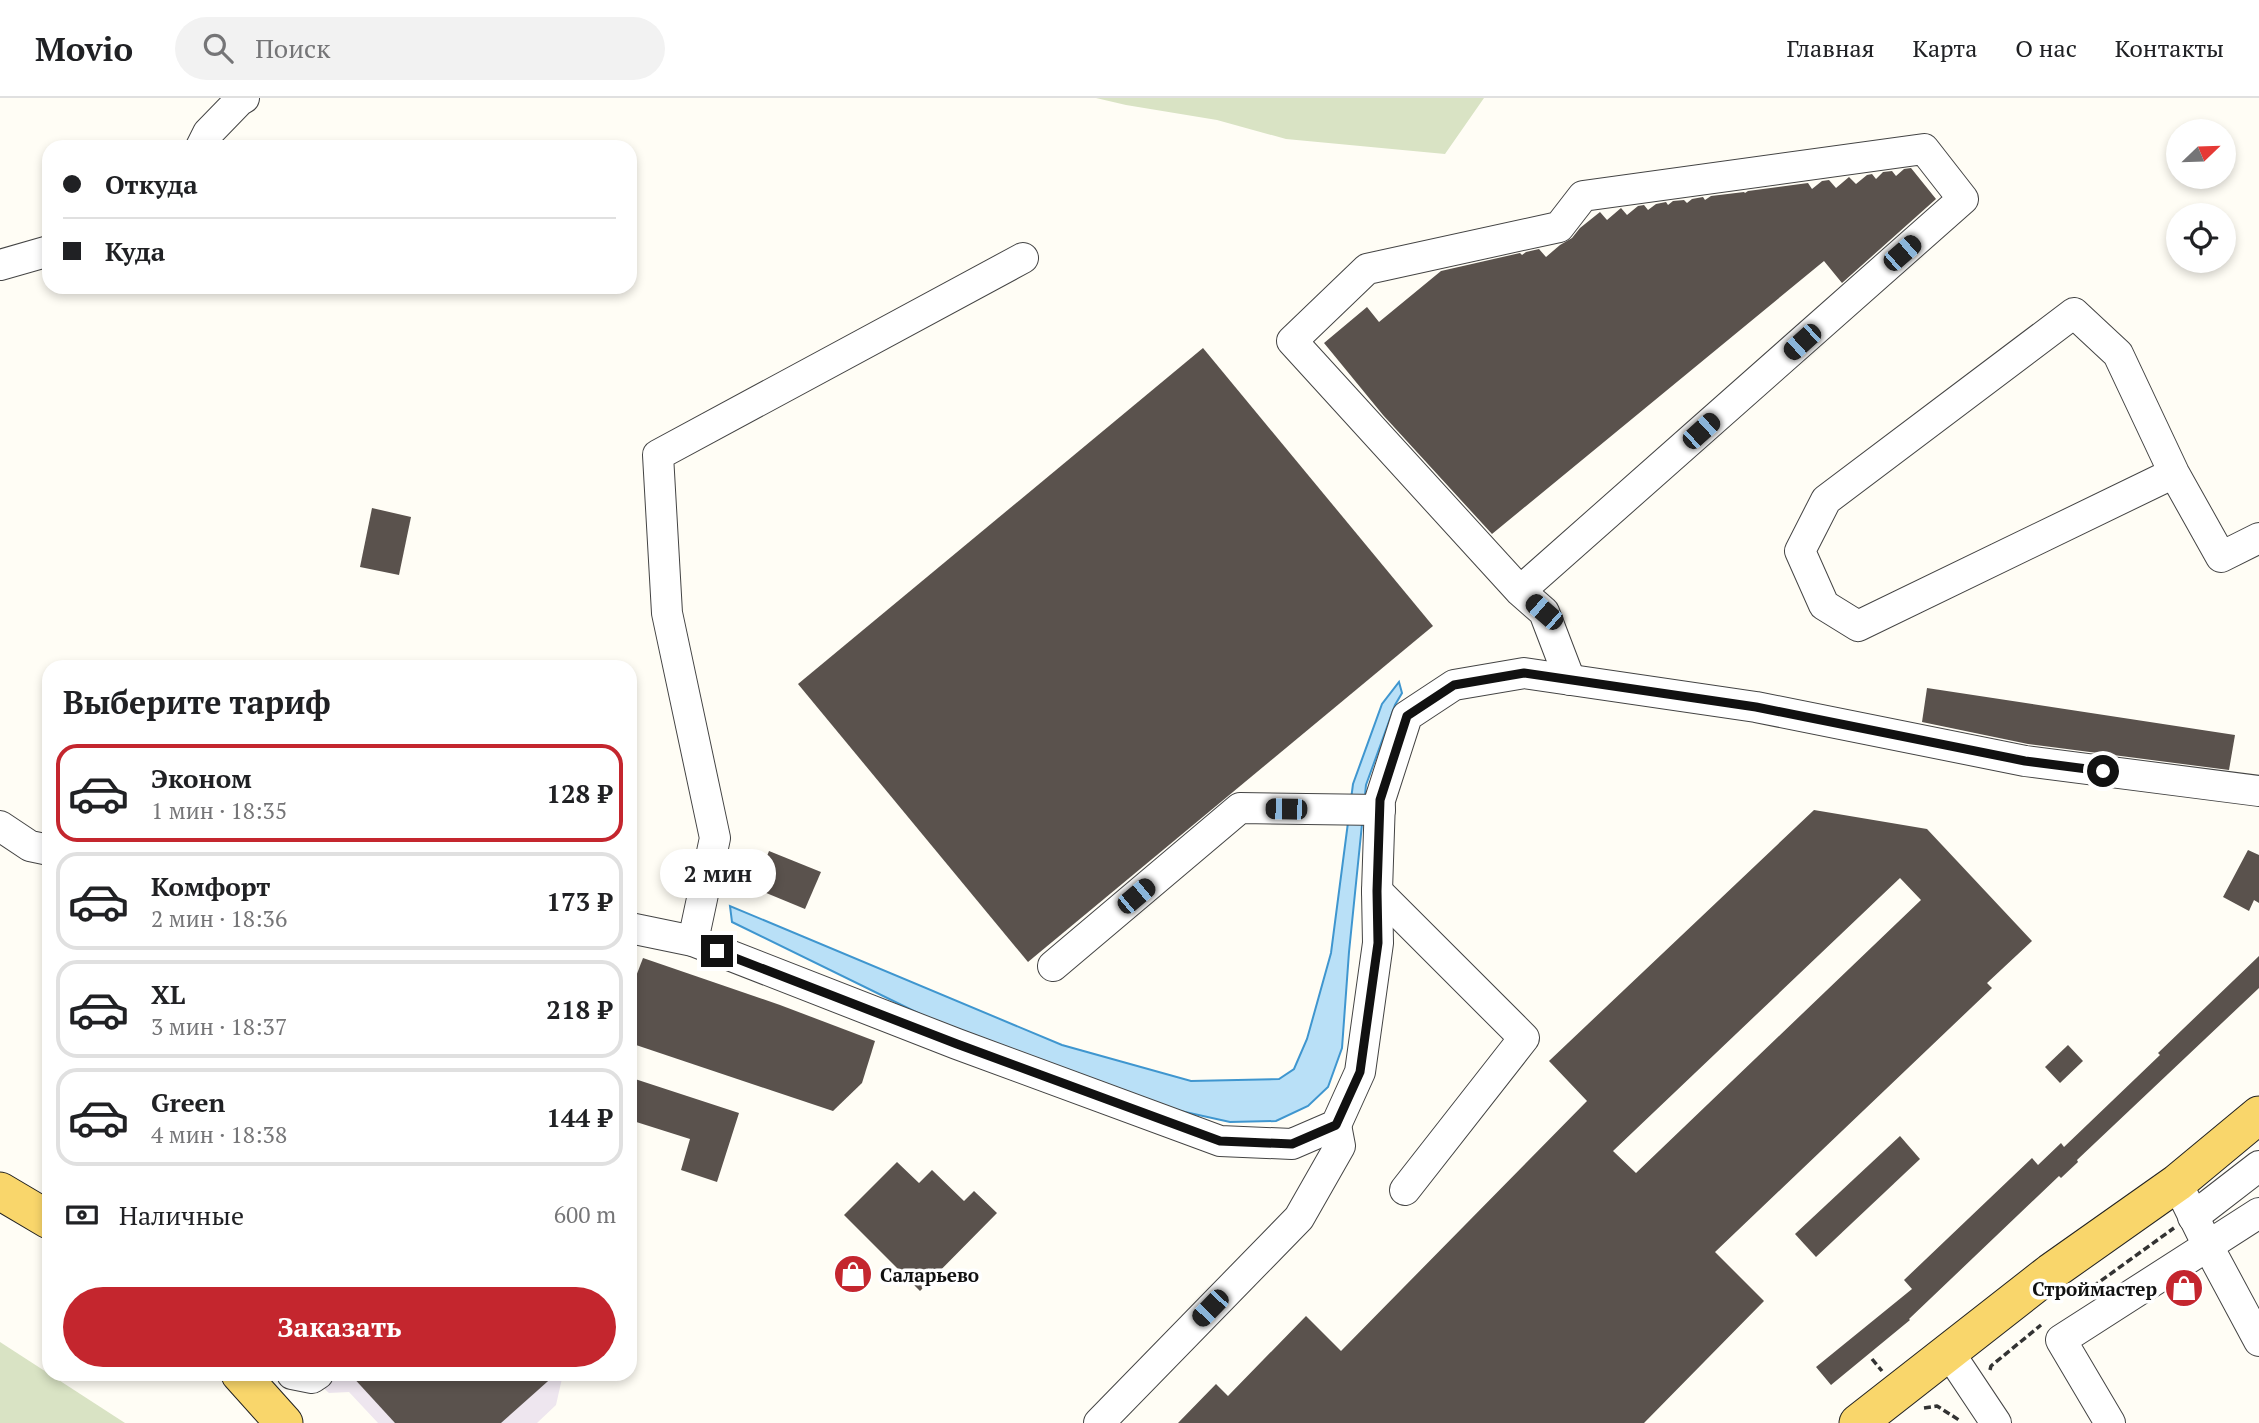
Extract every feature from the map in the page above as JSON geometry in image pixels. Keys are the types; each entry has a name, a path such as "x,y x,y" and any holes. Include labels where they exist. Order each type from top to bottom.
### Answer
{"main road":[{"path":"1858,1423 2052,1272 2177,1183 2259,1115"},
{"path":"0,1191 42,1216"},
{"path":"255,1381 284,1423"}],"street":[{"path":"204,140 208,132 244,98"},
{"path":"1520,591 1963,199 1924,149 1583,196 1559,227 1367,269 1293,341 1520,591 1544,612 1570,680"},
{"path":"0,265 42,253"},
{"path":"693,942 715,838 667,613 658,455 1023,258"},
{"path":"2174,474 1858,626 1824,605 1800,551 1826,500 2074,313 2119,354 2174,474 2221,557 2259,538"},
{"path":"1099,1423 1299,1218 1340,1146 1336,1125 1360,1072 1378,943 1380,800 1407,716 1454,685 1524,673 1756,707 2025,761 2259,791"},
{"path":"1053,966 1240,808 1380,810"},
{"path":"0,827 30,846 42,849"},
{"path":"1377,891 1524,1038 1405,1190"},
{"path":"637,930 693,942 957,1044 1220,1141 1292,1144 1336,1125"},
{"path":"2193,1217 2259,1166"},
{"path":"2177,1183 2259,1341"},
{"path":"2110,1423 2061,1340 2259,1213"},
{"path":"1948,1351 1996,1423"}],"path":[{"path":"1922,1408 1937,1406 1959,1420"}],"shaded area":[{"path":"316,1381 561,1381 556,1405 537,1423 378,1423 349,1392 329,1393"}],"green space":[{"path":"1096,98 1484,98 1445,154 1286,139 1217,120"},
{"path":"0,1342 42,1369 42,1381 60,1381 125,1423 0,1423"}],"water":[{"path":"1399,682 1402,693 1395,705 1366,785 1342,1048 1328,1087 1308,1106 1276,1121 1230,1122 1167,1108 924,1016 732,922 730,906 1062,1045 1191,1081 1279,1079 1294,1069 1307,1039 1331,953 1353,784 1382,704"}],"building":[{"path":"1911,168 1936,199 1842,283 1824,261 1492,534 1383,415 1324,343 1367,307 1379,322 1441,271 1520,253 1522,255 1539,249 1546,257 1600,212 1607,220 1621,208 1627,215 1638,206 1644,205 1648,210 1656,204 1666,202 1668,205 1673,201 1684,200 1687,203 1703,197 1705,200 1711,196 1808,183 1812,189 1822,181 1829,180 1836,188 1849,177 1856,184 1867,175 1872,174 1876,179 1883,172 1892,171 1896,176 1904,169"},
{"path":"1203,348 1433,626 1028,962 798,684"},
{"path":"372,508 411,517 399,575 360,567"},
{"path":"1927,688 2235,735 2229,770 2028,744 1922,722"},
{"path":"1814,810 1927,829 2032,941 1987,983 1992,988 1715,1252 1764,1301 1644,1423 1178,1423 1216,1384 1228,1396 1306,1316 1341,1351 1587,1101 1549,1061","holes":["1900,878 1921,900 1636,1173 1613,1151"]},
{"path":"2248,850 2259,855 2259,903 2254,900 2249,911 2223,897"},
{"path":"769,851 821,872 805,909 754,888"},
{"path":"2259,956 2259,988 1910,1320 1831,1385 1816,1367 1912,1289 1904,1280 2032,1158 2038,1165 2061,1143 2064,1147"},
{"path":"643,958 875,1041 862,1083 833,1111 637,1045 637,974"},
{"path":"2068,1045 2083,1061 2060,1083 2045,1067"},
{"path":"637,1080 739,1113 717,1182 681,1170 690,1139 637,1122"},
{"path":"1900,1136 1920,1159 1816,1257 1795,1234"},
{"path":"897,1162 919,1183 932,1170 964,1201 974,1191 997,1213 920,1291 844,1215"},
{"path":"356,1381 548,1381 501,1423 395,1423"}],"place":[{"name":"Саларьево","path":"853,1274"},
{"name":"Строймастер","path":"2184,1288"}],"route":[{"path":"717,951 957,1044 1220,1141 1292,1144 1336,1125 1360,1072 1378,943 1380,800 1407,716 1454,685 1524,673 1756,707 2025,761 2103,771"}]}
